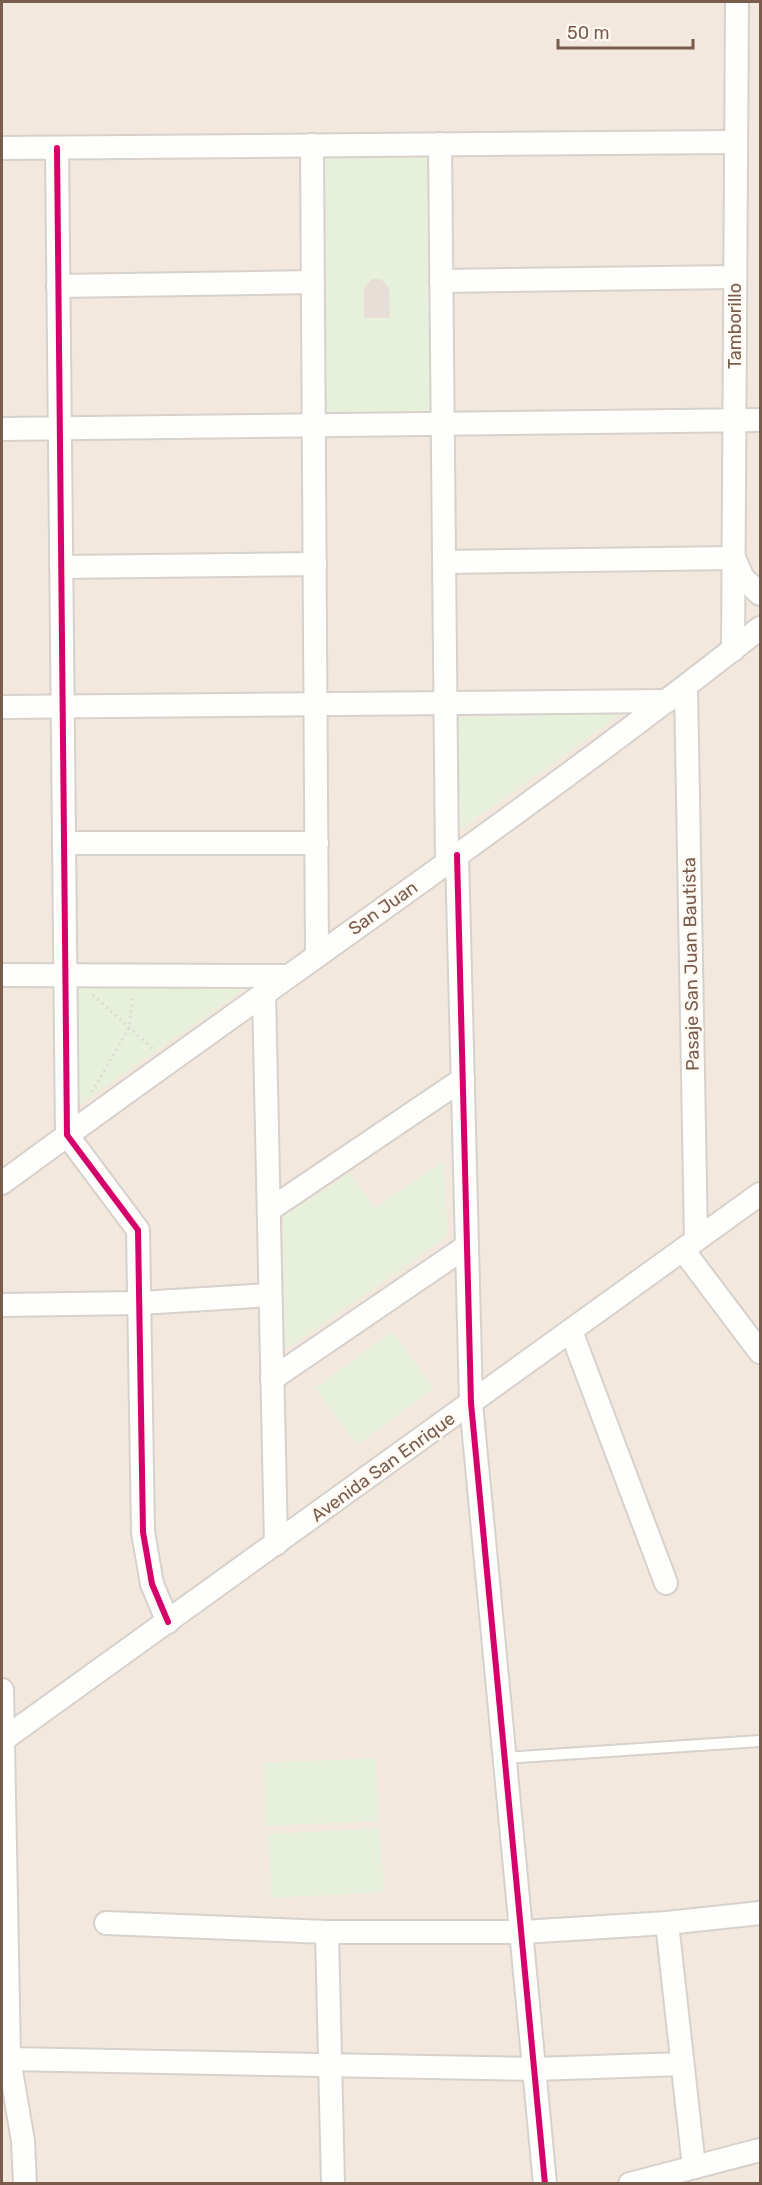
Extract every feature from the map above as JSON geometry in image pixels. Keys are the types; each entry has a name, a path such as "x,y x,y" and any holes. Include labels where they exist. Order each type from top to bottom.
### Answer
{"street":[{"name":"Tamborillo","path":"733,650 737,2"},
{"path":"2,148 736,141"},
{"path":"440,144 446,703 463,1079 471,1403 536,2069 545,2184"},
{"path":"312,146 317,954"},
{"path":"57,148 67,1135 138,1230 143,1532 152,1584 168,1622"},
{"path":"441,281 735,277"},
{"path":"58,286 313,282"},
{"path":"2,429 760,420"},
{"path":"444,562 734,558 743,578 760,594"},
{"path":"61,567 315,564"},
{"name":"San Juan","path":"2,1183 667,701 760,628"},
{"name":"Pasaje San Juan Bautista","path":"686,687 690,1245"},
{"path":"2,707 667,701"},
{"path":"64,843 317,843"},
{"path":"2,975 288,976"},
{"path":"264,993 276,1544"},
{"path":"268,1210 463,1079"},
{"name":"Avenida San Enrique","path":"4,1739 760,1194"},
{"path":"690,1245 760,1352"},
{"path":"272,1379 467,1246"},
{"path":"2,1322 2,1303 140,1303 270,1295"},
{"path":"572,1331 666,1583"},
{"path":"2,1690 9,2059 23,2141 25,2184"},
{"path":"106,1923 327,1932 523,1932 667,1923 760,1913"},
{"path":"667,1923 694,2167"},
{"path":"327,1932 333,2184"},
{"path":"9,2059 536,2069 682,2064"},
{"path":"630,2184 760,2150"}],"lane":[{"path":"505,1758 760,1741"}],"path":[{"path":"89,1096 129,1028 135,975"},
{"path":"91,994 168,1062"}],"shaded area":[{"path":"2,2 760,2 760,2183 2,2183"}],"green space":[{"path":"432,157 433,412 324,413 322,159"},
{"path":"623,713 456,833 456,717"},
{"path":"76,985 250,985 79,1105"},
{"path":"444,1160 447,1237 285,1350 284,1216 350,1173 375,1208"},
{"path":"392,1331 434,1388 358,1445 315,1388"},
{"path":"376,1758 378,1821 266,1826 264,1763"},
{"path":"380,1828 383,1892 271,1898 268,1834"}],"building":[{"path":"372,279 381,279 389,288 390,318 364,318 364,288"}],"cycle path":[{"path":"57,148 67,1135 138,1230 143,1532 152,1584 168,1622"},
{"path":"457,855 471,1403 545,2184"}]}
